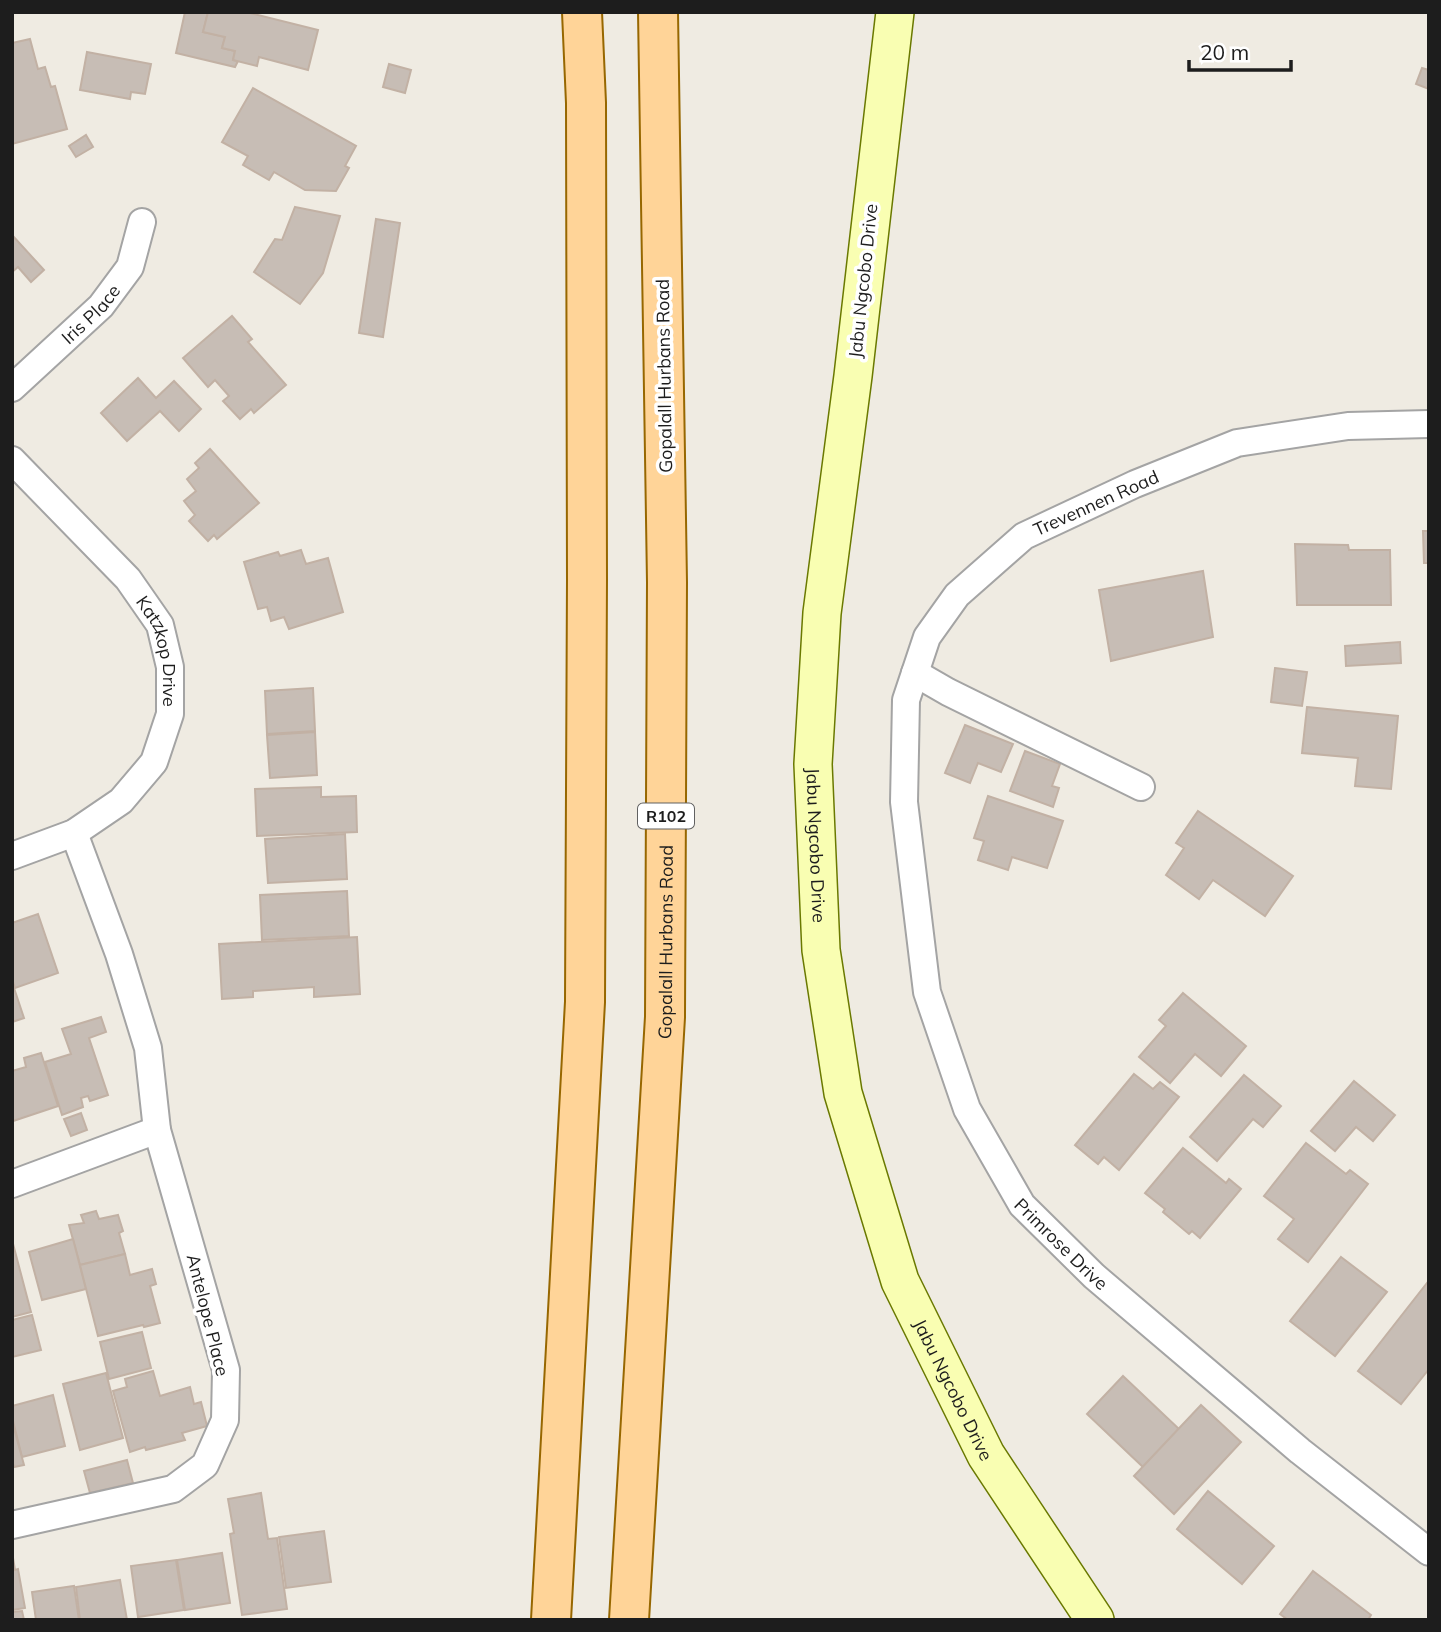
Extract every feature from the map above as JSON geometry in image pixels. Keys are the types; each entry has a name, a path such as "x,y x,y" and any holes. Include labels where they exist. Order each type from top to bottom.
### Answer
{"main road":[{"path":"551,1620 585,1002 587,157 582,12"},
{"name":"Gopalall Hurbans Road","path":"629,1620 665,1017 667,582 658,12"},
{"name":"Jabu Ngcobo Drive","path":"895,12 853,376 822,613 813,764 821,950 843,1093 900,1281 986,1455 1096,1620"}],"street":[{"name":"Iris Place","path":"12,388 101,306 130,267 142,222"},
{"name":"Trevennen Road","path":"905,802 906,700 927,637 957,595 1024,536 1135,484 1237,443 1348,426 1429,424"},
{"name":"Katzkop Drive","path":"12,460 128,579 160,625 170,667 170,714 154,762 121,801 74,833 12,856"},
{"path":"915,673 948,692 1141,787"},
{"name":"Primrose Drive","path":"905,802 928,992 967,1109 1022,1205 1094,1276 1300,1451 1429,1552"},
{"name":"Antelope Place","path":"12,1525 173,1489 205,1465 225,1420 226,1370 157,1130 148,1048 119,954 74,833"},
{"path":"12,1184 157,1130"}],"building":[{"path":"185,12 208,12 203,32 225,37 222,48 235,51 233,60 238,61 235,67 176,53"},
{"path":"208,12 246,12 318,30 308,70 259,57 257,66 233,60 235,51 222,48 225,37 203,32"},
{"path":"30,39 38,69 45,67 51,87 55,86 67,129 12,144 12,43"},
{"path":"87,52 151,64 145,94 131,92 130,99 80,90"},
{"path":"389,64 411,70 405,93 383,87"},
{"path":"1422,68 1429,70 1429,89 1416,84"},
{"path":"253,88 356,146 345,166 349,168 336,191 305,190 274,172 269,180 243,165 248,156 222,142"},
{"path":"86,135 93,147 76,157 69,146"},
{"path":"295,207 340,216 323,273 300,304 254,272 275,239 282,240"},
{"path":"376,219 400,223 383,337 359,333"},
{"path":"12,235 44,270 31,282 18,267 12,272"},
{"path":"232,316 252,339 248,342 286,385 254,413 251,409 240,419 223,401 229,396 215,380 208,387 183,358"},
{"path":"138,378 156,398 174,381 201,409 179,431 160,411 127,441 101,413"},
{"path":"210,449 259,503 217,539 214,535 208,541 189,521 195,515 184,501 196,491 187,479 199,468 195,463"},
{"path":"1423,531 1429,531 1429,563 1424,563"},
{"path":"1295,544 1348,545 1349,550 1390,550 1391,605 1297,605"},
{"path":"301,550 306,564 328,558 343,612 289,629 284,617 271,621 267,607 258,609 244,562 278,552 280,556"},
{"path":"1203,571 1213,637 1111,661 1099,590"},
{"path":"1400,642 1401,663 1346,666 1345,646"},
{"path":"1275,668 1307,672 1302,706 1271,702"},
{"path":"313,688 315,731 267,734 265,691"},
{"path":"1307,707 1398,716 1391,789 1355,786 1358,758 1302,753"},
{"path":"965,725 1013,744 1001,772 978,763 970,783 945,773"},
{"path":"315,732 317,775 270,778 267,735"},
{"path":"1025,751 1060,764 1052,786 1059,788 1053,807 1010,791"},
{"path":"321,787 321,797 356,796 357,832 257,836 255,789"},
{"path":"988,796 1063,821 1047,868 1012,857 1008,870 978,860 984,841 974,838"},
{"path":"1198,811 1293,876 1265,916 1213,880 1199,899 1166,875 1184,848 1176,843"},
{"path":"345,834 347,879 268,883 265,839"},
{"path":"347,891 349,936 262,940 260,895"},
{"path":"38,914 58,973 15,988 12,979 12,923"},
{"path":"357,937 360,994 314,997 314,987 253,991 253,997 222,999 219,944"},
{"path":"12,982 24,1018 12,1022"},
{"path":"1183,993 1246,1046 1221,1076 1195,1054 1170,1083 1139,1057 1166,1026 1159,1020"},
{"path":"101,1017 106,1032 89,1038 108,1095 90,1101 88,1096 81,1098 83,1107 62,1115 45,1062 71,1054 62,1029"},
{"path":"41,1053 58,1106 13,1121 12,1071 26,1067 24,1058"},
{"path":"1134,1074 1153,1089 1160,1082 1179,1097 1119,1170 1104,1157 1098,1164 1075,1145"},
{"path":"1244,1075 1281,1106 1263,1127 1253,1119 1217,1161 1190,1137"},
{"path":"1354,1081 1395,1115 1373,1141 1356,1127 1335,1151 1311,1131"},
{"path":"81,1113 87,1130 71,1136 64,1119"},
{"path":"1306,1143 1346,1174 1350,1170 1368,1184 1308,1262 1278,1239 1294,1219 1264,1196"},
{"path":"1183,1148 1226,1183 1229,1179 1241,1189 1200,1238 1192,1231 1189,1234 1145,1193"},
{"path":"96,1211 99,1219 118,1215 123,1231 119,1233 125,1254 80,1265 69,1225 84,1223 81,1215"},
{"path":"73,1239 86,1289 42,1300 29,1252"},
{"path":"12,1240 31,1312 12,1317"},
{"path":"125,1254 130,1275 152,1269 156,1284 150,1286 160,1323 98,1336 80,1265"},
{"path":"1341,1257 1387,1292 1335,1356 1290,1321"},
{"path":"1427,1283 1429,1369 1401,1404 1358,1371"},
{"path":"32,1315 41,1350 12,1357 12,1320"},
{"path":"142,1332 151,1368 109,1379 100,1342"},
{"path":"153,1371 160,1396 190,1387 194,1404 201,1402 207,1426 182,1433 185,1440 130,1452 113,1391 127,1387 125,1379"},
{"path":"106,1373 123,1438 80,1450 63,1384"},
{"path":"1123,1376 1179,1429 1143,1467 1087,1414"},
{"path":"53,1395 65,1446 22,1457 12,1417 12,1406"},
{"path":"1201,1405 1241,1442 1174,1514 1134,1476"},
{"path":"12,1421 24,1465 14,1467 12,1460"},
{"path":"127,1460 133,1483 90,1493 84,1471"},
{"path":"1208,1491 1274,1546 1242,1584 1177,1529"},
{"path":"261,1493 268,1539 277,1538 287,1609 242,1615 230,1534 234,1533 228,1499"},
{"path":"324,1531 331,1582 286,1588 279,1537"},
{"path":"12,1552 25,1608 12,1610"},
{"path":"222,1553 230,1603 185,1610 177,1560"},
{"path":"176,1560 184,1610 138,1617 131,1566"},
{"path":"1313,1571 1371,1615 1368,1620 1288,1620 1280,1614"},
{"path":"120,1580 127,1620 80,1620 76,1587"},
{"path":"74,1586 79,1620 36,1620 32,1592"},
{"path":"22,1611 24,1620 12,1620 12,1612"}]}
